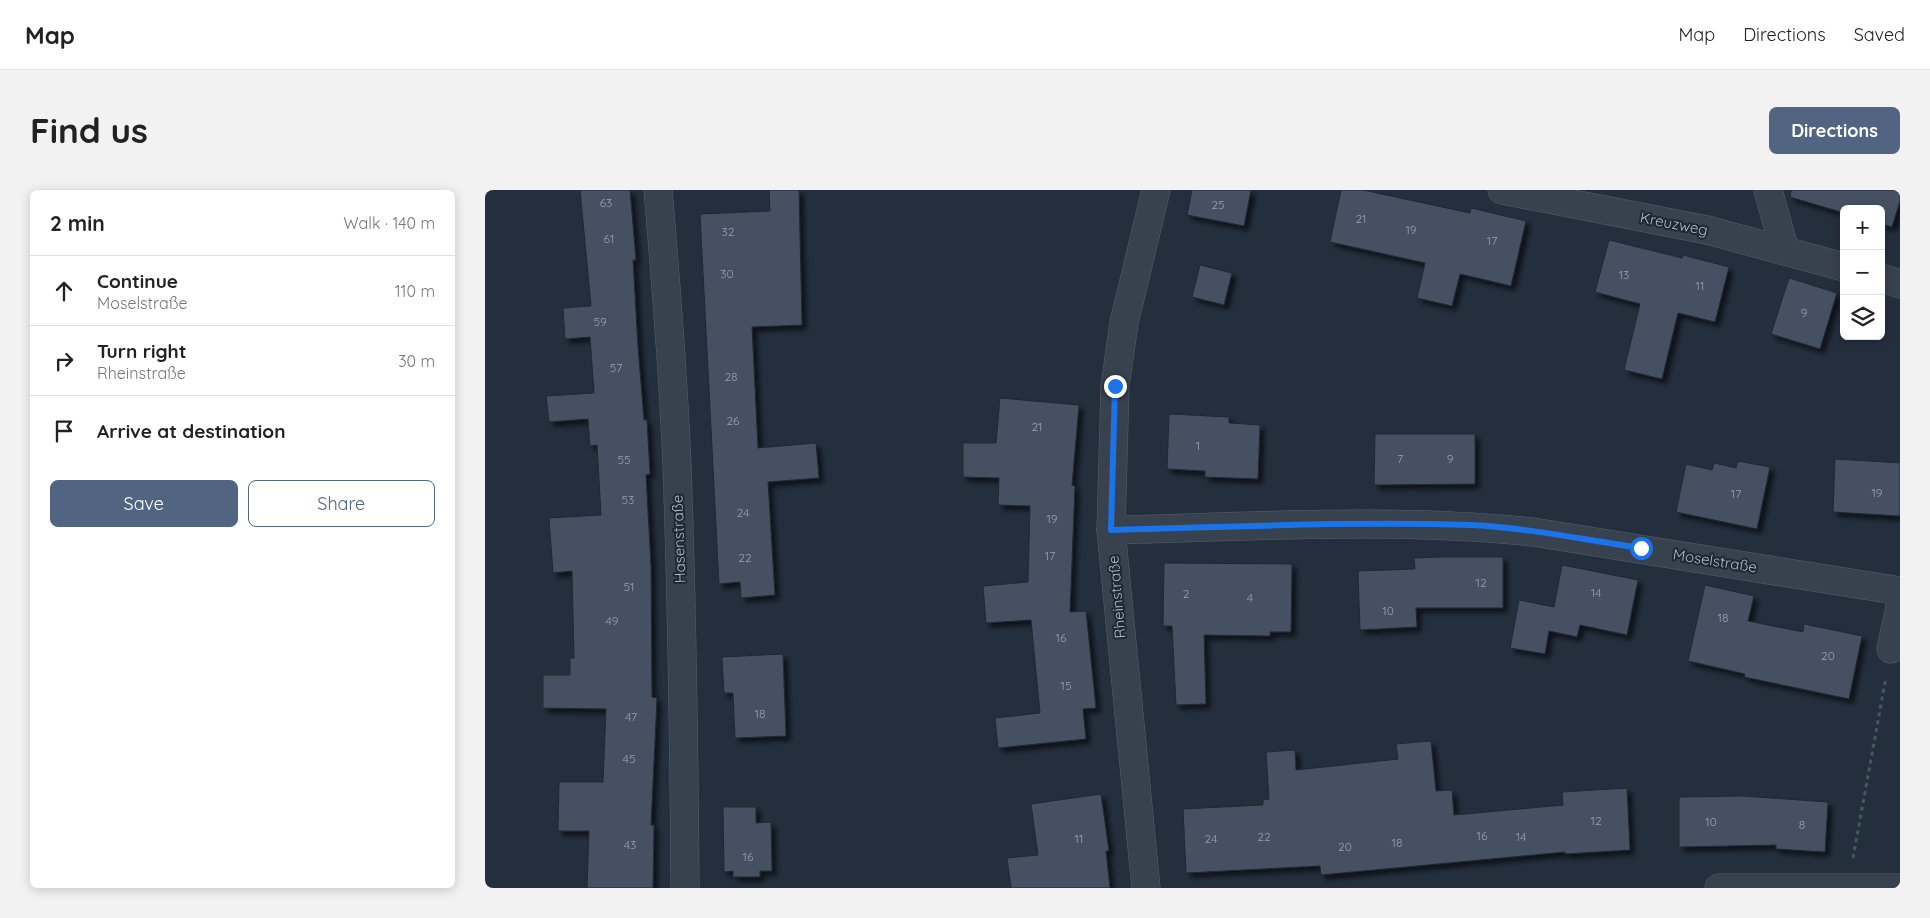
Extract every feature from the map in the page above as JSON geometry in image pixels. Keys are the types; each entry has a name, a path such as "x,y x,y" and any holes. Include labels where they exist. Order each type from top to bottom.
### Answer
{"street":[{"name":"Hasenstraße","path":"658,190 668,310 677,474 685,778 685,888"},
{"name":"Rheinstraße","path":"1147,888 1111,530 1115,386 1124,322 1156,190"},
{"name":"Kreuzweg","path":"1502,190 1707,230 1840,266"},
{"path":"1768,190 1785,251"},
{"path":"1885,279 1900,284"},
{"name":"Moselstraße","path":"1111,530 1383,524 1474,526 1551,534 1900,591"},
{"path":"1891,650 1900,608"},
{"path":"1719,888 1900,888"}],"path":[{"path":"1848,887 1891,650"}],"building":[{"path":"580,190 630,190 636,260 633,260 638,347 644,420 647,420 650,474 646,475 651,566 652,697 657,698 651,825 654,825 653,888 587,888 589,831 558,831 559,782 603,782 606,709 543,708 543,675 570,675 570,658 574,658 572,571 553,573 549,518 601,515 597,445 590,446 588,419 549,422 546,396 594,393 590,337 565,339 563,308 591,306"},
{"path":"769,190 799,190 802,325 752,327 758,448 816,443 819,478 768,482 775,595 741,598 740,582 719,584 700,214 770,211"},
{"path":"1192,190 1251,190 1244,226 1187,215"},
{"path":"1341,190 1363,190 1470,213 1471,208 1526,221 1511,286 1460,274 1452,306 1417,298 1425,263 1330,242"},
{"path":"1791,190 1900,190 1900,201 1892,227 1885,225 1885,205 1840,205 1840,212 1790,197"},
{"path":"1609,240 1682,258 1683,255 1729,267 1715,322 1678,313 1662,379 1624,370 1640,304 1595,292"},
{"path":"1200,265 1232,273 1224,305 1192,297"},
{"path":"1789,278 1837,293 1820,349 1771,334"},
{"path":"1000,398 1079,405 1072,485 1075,486 1070,612 1086,611 1096,708 1083,709 1086,739 998,748 995,718 1040,713 1031,620 986,623 983,586 1028,582 1030,506 998,505 999,478 963,477 963,443 996,443"},
{"path":"1169,414 1229,417 1229,423 1260,425 1258,479 1205,477 1205,471 1167,469"},
{"path":"1375,434 1475,434 1475,484 1374,485"},
{"path":"1835,459 1900,463 1900,516 1833,512"},
{"path":"1738,461 1770,467 1757,529 1676,512 1686,464 1712,470 1714,463 1736,468"},
{"path":"1503,557 1503,608 1416,608 1417,627 1360,630 1358,571 1415,569 1414,558"},
{"path":"1164,563 1292,564 1291,632 1270,632 1270,636 1204,635 1206,704 1176,705 1172,626 1163,626"},
{"path":"1562,565 1638,580 1627,635 1580,625 1577,637 1549,631 1545,654 1510,648 1519,600 1554,607"},
{"path":"1705,585 1754,596 1748,621 1803,632 1804,624 1862,636 1849,699 1744,677 1745,674 1688,661"},
{"path":"783,654 786,736 735,738 733,693 724,693 722,657"},
{"path":"1431,741 1436,791 1452,790 1454,815 1563,805 1562,792 1627,788 1630,850 1565,854 1565,852 1321,875 1320,866 1186,873 1183,809 1263,805 1263,800 1269,799 1266,752 1295,750 1296,770 1398,759 1396,744"},
{"path":"1101,794 1109,851 1106,851 1110,888 1011,888 1007,858 1038,855 1031,804"},
{"path":"1743,796 1828,802 1825,852 1776,849 1776,845 1679,847 1679,797"},
{"path":"723,807 756,807 756,823 771,822 772,871 760,871 760,877 733,877 733,871 724,872"}],"route":[{"path":"1115,386 1111,530 1383,524 1474,526 1533,532 1641,548"}]}
